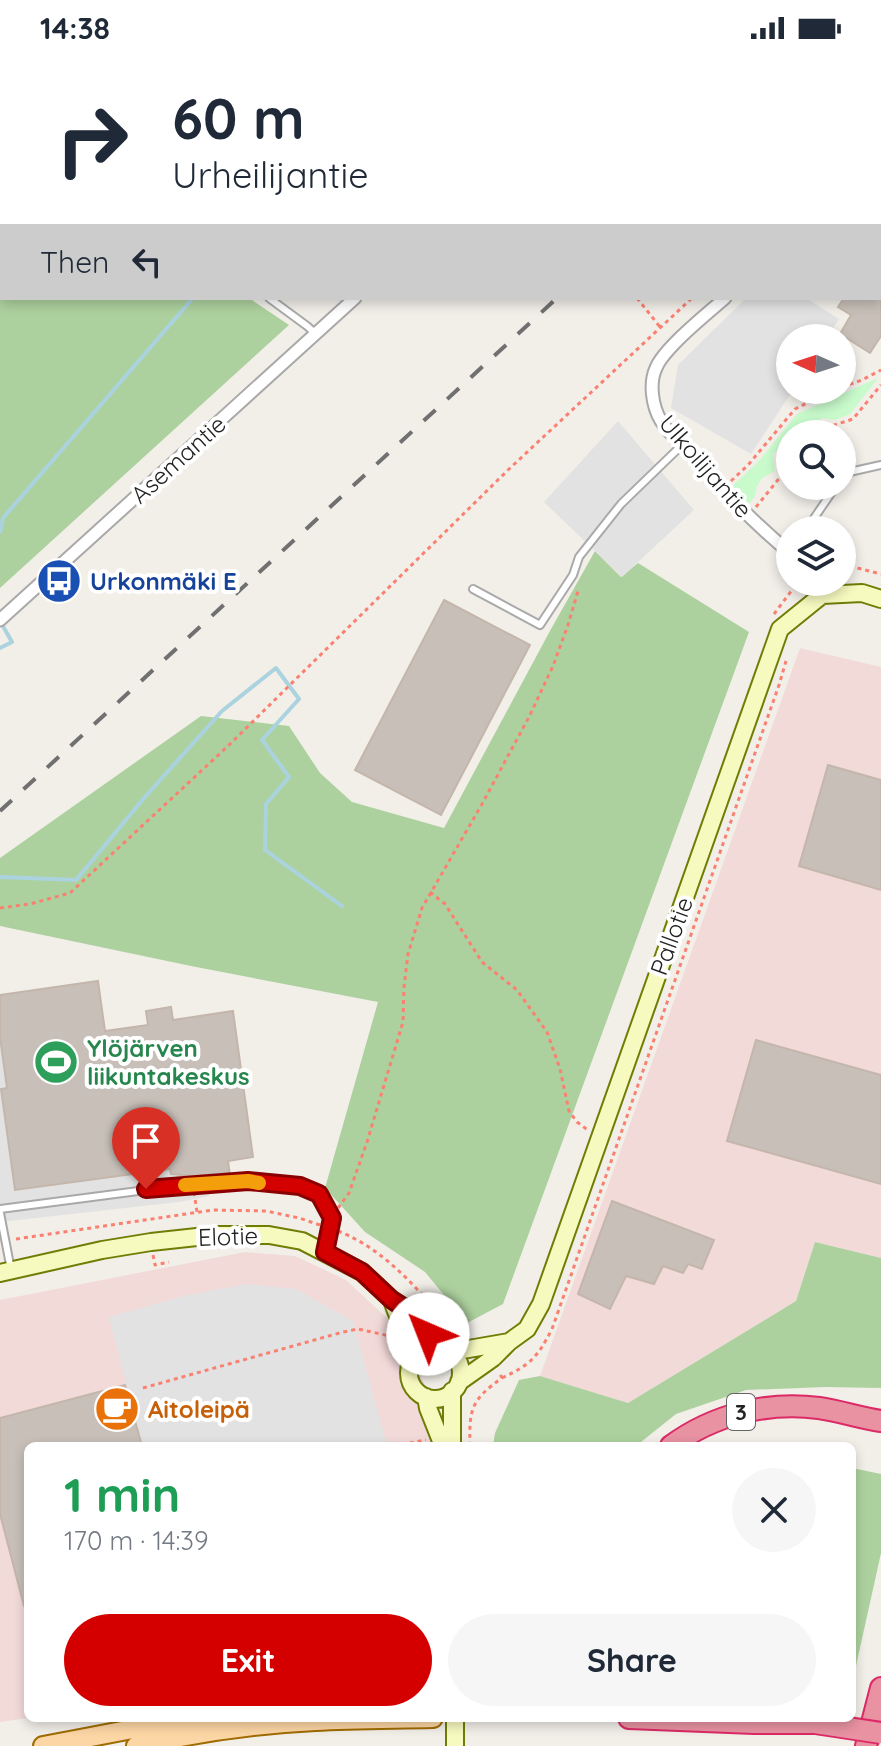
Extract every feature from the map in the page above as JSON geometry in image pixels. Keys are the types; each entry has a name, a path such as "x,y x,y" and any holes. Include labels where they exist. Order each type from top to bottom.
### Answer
{"highway":[{"name":"3","path":"677,1442 721,1419 768,1407 819,1408 879,1421"},
{"path":"866,1746 881,1688"},
{"path":"729,1722 815,1723"},
{"path":"810,1722 881,1733"}],"main road":[{"path":"43,1746 182,1722"},
{"path":"136,1746 171,1738 302,1722"}],"street":[{"name":"Asemantie","path":"0,620 353,300"},
{"name":"Ulkoilijantie","path":"723,300 662,356 652,379 654,404 662,423 748,516 776,541"},
{"name":"Pallotie","path":"856,592 881,599"},
{"name":"Pallotie","path":"456,1387 527,1329 541,1304 780,629 811,596"},
{"name":"Elotie","path":"6,1271 102,1250 176,1239 235,1234 280,1237 302,1241 362,1272 414,1317 444,1350"},
{"name":"Elotie","path":"392,1300 411,1344 413,1359"},
{"path":"456,1387 442,1398 426,1397 419,1393 410,1379 413,1359 423,1349 444,1350 509,1342"},
{"path":"444,1350 460,1364 461,1372 456,1387 452,1442"},
{"path":"426,1397 441,1442"},
{"path":"455,1722 455,1746"}],"lane":[{"path":"272,300 316,334"},
{"path":"473,589 540,625 573,575 579,557 621,504 682,445"},
{"path":"856,471 881,465"},
{"path":"6,1271 0,1211 192,1184 248,1181 300,1186 319,1194 332,1218 325,1252"}],"path":[{"path":"639,300 660,327"},
{"path":"0,908 70,893 228,746 508,470 690,300"},
{"path":"856,382 881,370"},
{"path":"850,420 881,385"},
{"path":"722,489 748,465 795,409 805,404"},
{"path":"748,516 776,482"},
{"path":"856,568 881,574"},
{"path":"332,1218 349,1193 403,1022 408,954 422,908 489,792 553,666 578,591 573,575"},
{"path":"470,1442 472,1411 481,1393 522,1368 540,1352 552,1329 779,685"},
{"path":"430,892 445,904 482,962 517,990 547,1032 560,1069 569,1111 589,1131"},
{"path":"192,1184 197,1212"},
{"path":"5,1240 197,1212 235,1209 266,1211 299,1218 353,1237 403,1274 449,1328 465,1336"},
{"path":"143,1388 343,1332"},
{"path":"493,1358 502,1378"}],"shaded area":[{"path":"744,300 809,300 839,319 836,324 776,324 776,404 784,404 751,454 671,408 678,365"},
{"path":"618,421 694,510 622,577 544,502"},
{"path":"800,648 881,667 881,1258 815,1242 796,1301 628,1403 540,1376"},
{"path":"0,1037 7,1088 1,1089 15,1190 170,1169 171,1175 207,1178 209,1196 0,1222"},
{"path":"245,1252 295,1256 346,1280 388,1319 413,1352 427,1392 434,1442 24,1442 24,1719 0,1722 0,1300"},
{"path":"246,1284 296,1289 353,1321 386,1442 141,1442 109,1317 184,1296"}],"green space":[{"path":"0,300 252,300 289,325 0,588"},
{"path":"878,378 850,414 835,420 792,420 797,414 820,404 856,404 856,388"},
{"path":"776,440 776,452 773,454 775,471 762,478 746,508 728,490"},
{"path":"595,551 621,577 638,563 749,632 503,1304 467,1323 425,1272 365,1232 325,1188 378,1002 0,926 0,858 201,716 289,726 320,773 352,802 444,828"},
{"path":"815,1242 881,1258 881,1388 746,1390 676,1414 641,1442 494,1442 519,1380 540,1376 628,1403 796,1301"},
{"path":"856,1469 881,1474 881,1553 856,1666"}],"building":[{"path":"843,300 881,300 881,336 870,353 856,344 856,324 846,324 851,315 838,307"},
{"path":"444,600 530,645 441,815 355,770"},
{"path":"828,765 881,780 881,890 799,866"},
{"path":"98,981 105,1031 148,1025 146,1011 171,1007 173,1020 233,1011 253,1157 228,1161 230,1175 203,1177 171,1174 170,1169 15,1190 1,1089 7,1088 0,1037 0,995"},
{"path":"756,1040 881,1075 881,1184 727,1141"},
{"path":"612,1201 714,1240 702,1269 688,1264 683,1273 663,1266 654,1284 626,1276 610,1309 578,1294"},
{"path":"125,1385 141,1442 24,1442 24,1606 0,1514 0,1418"}],"waterway":[{"path":"0,532 3,518 191,300"},
{"path":"0,621 12,642 0,648"},
{"path":"0,877 76,880 222,711 276,668 299,699 262,740 289,777 266,804 265,850 342,906"}],"railway":[{"path":"0,811 555,300"}],"slow traffic":[{"path":"185,1185 259,1183"}],"place":[{"name":"Urkonmäki E","path":"59,581"},
{"name":"Ylöjärven liikuntakeskus","path":"56,1062"},
{"name":"Aitoleipä","path":"117,1409"}],"route":[{"path":"146,1189 248,1181 300,1186 319,1194 332,1218 325,1252 362,1272 406,1309 428,1334"}]}
